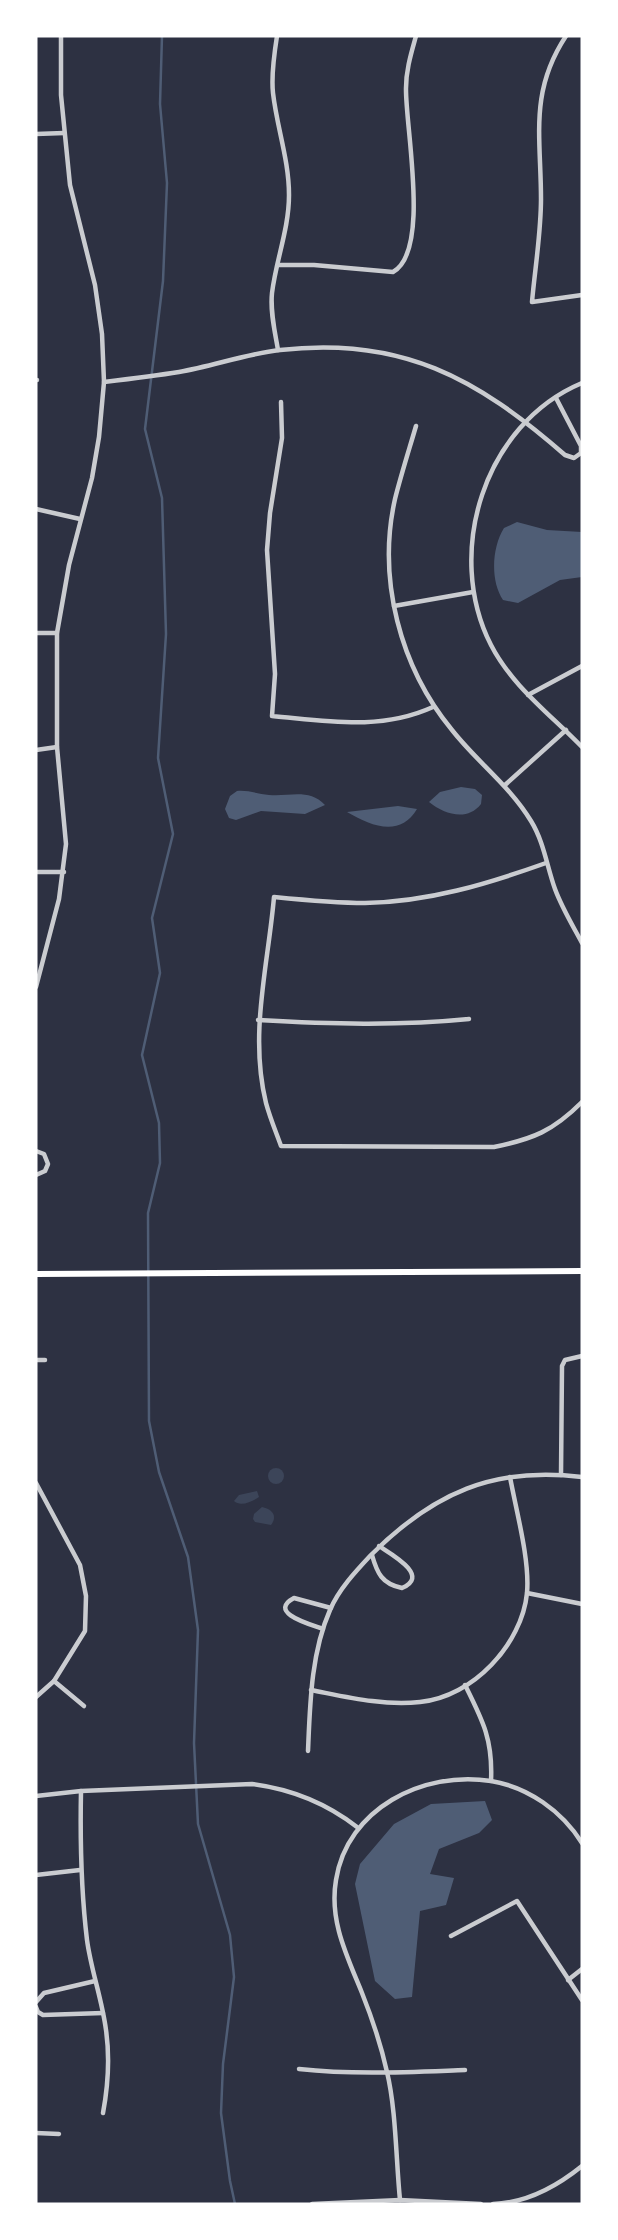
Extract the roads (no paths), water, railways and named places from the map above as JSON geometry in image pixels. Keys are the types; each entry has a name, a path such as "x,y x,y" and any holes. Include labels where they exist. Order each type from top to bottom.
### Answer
{"main road":[{"path":"36,1274 582,1271"}],"street":[{"path":"36,987 59,899 64,872 65,821 57,747 57,633 62,597 80,519 92,478 99,437 104,382 102,334 95,285 70,185 64,133 61,36"},
{"path":"277,36 273,93 288,173 289,196 272,293 272,316 278,350"},
{"path":"278,265 314,265 393,272 399,269 407,256 412,226 414,186 406,90 407,69 416,36"},
{"path":"566,36 550,67 541,92 538,116 541,200 532,302 582,295"},
{"path":"36,134 64,133"},
{"path":"104,382 180,372 278,350 324,348 373,351 432,367 464,381 525,420 565,455 574,458 581,453 582,446 556,398"},
{"path":"582,383 556,398 525,420 505,447 481,498 473,530 471,552 473,592 480,617 491,644 504,666 528,695 582,747"},
{"path":"281,402 282,438 270,513 268,550 275,674 272,716 360,724 399,720 433,707"},
{"path":"416,426 395,500 390,538 389,572 394,606 414,671 433,707 455,735 505,785 532,822 543,847 546,863 556,892 582,943"},
{"path":"36,509 80,519"},
{"path":"394,606 473,592"},
{"path":"36,633 57,633"},
{"path":"528,695 582,666"},
{"path":"505,785 566,730"},
{"path":"36,750 57,747"},
{"path":"546,863 490,883 409,900 365,903 274,897 258,1020 260,1064 266,1103 281,1146 494,1147 526,1141 551,1128 582,1102"},
{"path":"36,872 64,872"},
{"path":"258,1020 343,1024 431,1023 469,1019"},
{"path":"36,1151 44,1154 48,1164 45,1171 36,1175"},
{"path":"561,1475 562,1366 565,1360 582,1356"},
{"path":"36,1360 46,1360"},
{"path":"308,1751 311,1690 323,1629 331,1608 349,1580 379,1546 401,1526 434,1504 458,1492 510,1477 561,1475 582,1477"},
{"path":"311,1690 367,1701 422,1702 449,1694 466,1685 488,1668 511,1639 519,1622 527,1593 523,1549 510,1477"},
{"path":"36,1483 80,1565 86,1596 85,1631 54,1681 36,1697"},
{"path":"372,1555 377,1573 384,1581 402,1588 409,1585 412,1580 412,1572 404,1563 379,1546"},
{"path":"527,1593 582,1604"},
{"path":"323,1629 291,1617 286,1612 286,1606 294,1598 331,1608"},
{"path":"54,1681 84,1706"},
{"path":"466,1685 489,1739 492,1759 491,1781"},
{"path":"400,2200 387,2073 367,2006 342,1945 335,1912 334,1896 340,1862 348,1842 358,1828 388,1801 405,1792 433,1783 459,1780 491,1781 540,1800 560,1816 582,1843"},
{"path":"36,1796 81,1791 252,1784 297,1793 331,1810 358,1828"},
{"path":"81,1791 80,1870 87,1941 103,2014 108,2059 108,2087 103,2113"},
{"path":"36,1875 80,1870"},
{"path":"451,1936 517,1901 582,2000"},
{"path":"568,1980 582,1969"},
{"path":"36,2002 44,1993 95,1980"},
{"path":"36,2007 38,2012 43,2015 103,2014"},
{"path":"299,2069 327,2072 387,2073 465,2070"},
{"path":"36,2133 59,2134"},
{"path":"493,2204 520,2200 550,2189 582,2166"},
{"path":"312,2204 400,2200 481,2204"}],"waterway":[{"path":"162,36 160,104 167,183 163,281 145,429 162,498 166,634 158,758 173,834 152,918 160,973 142,1055 159,1123 160,1163 148,1213 149,1421 159,1472 188,1557 198,1630 194,1743 198,1824 230,1935 234,1977 223,2064 221,2113 235,2204"}]}
